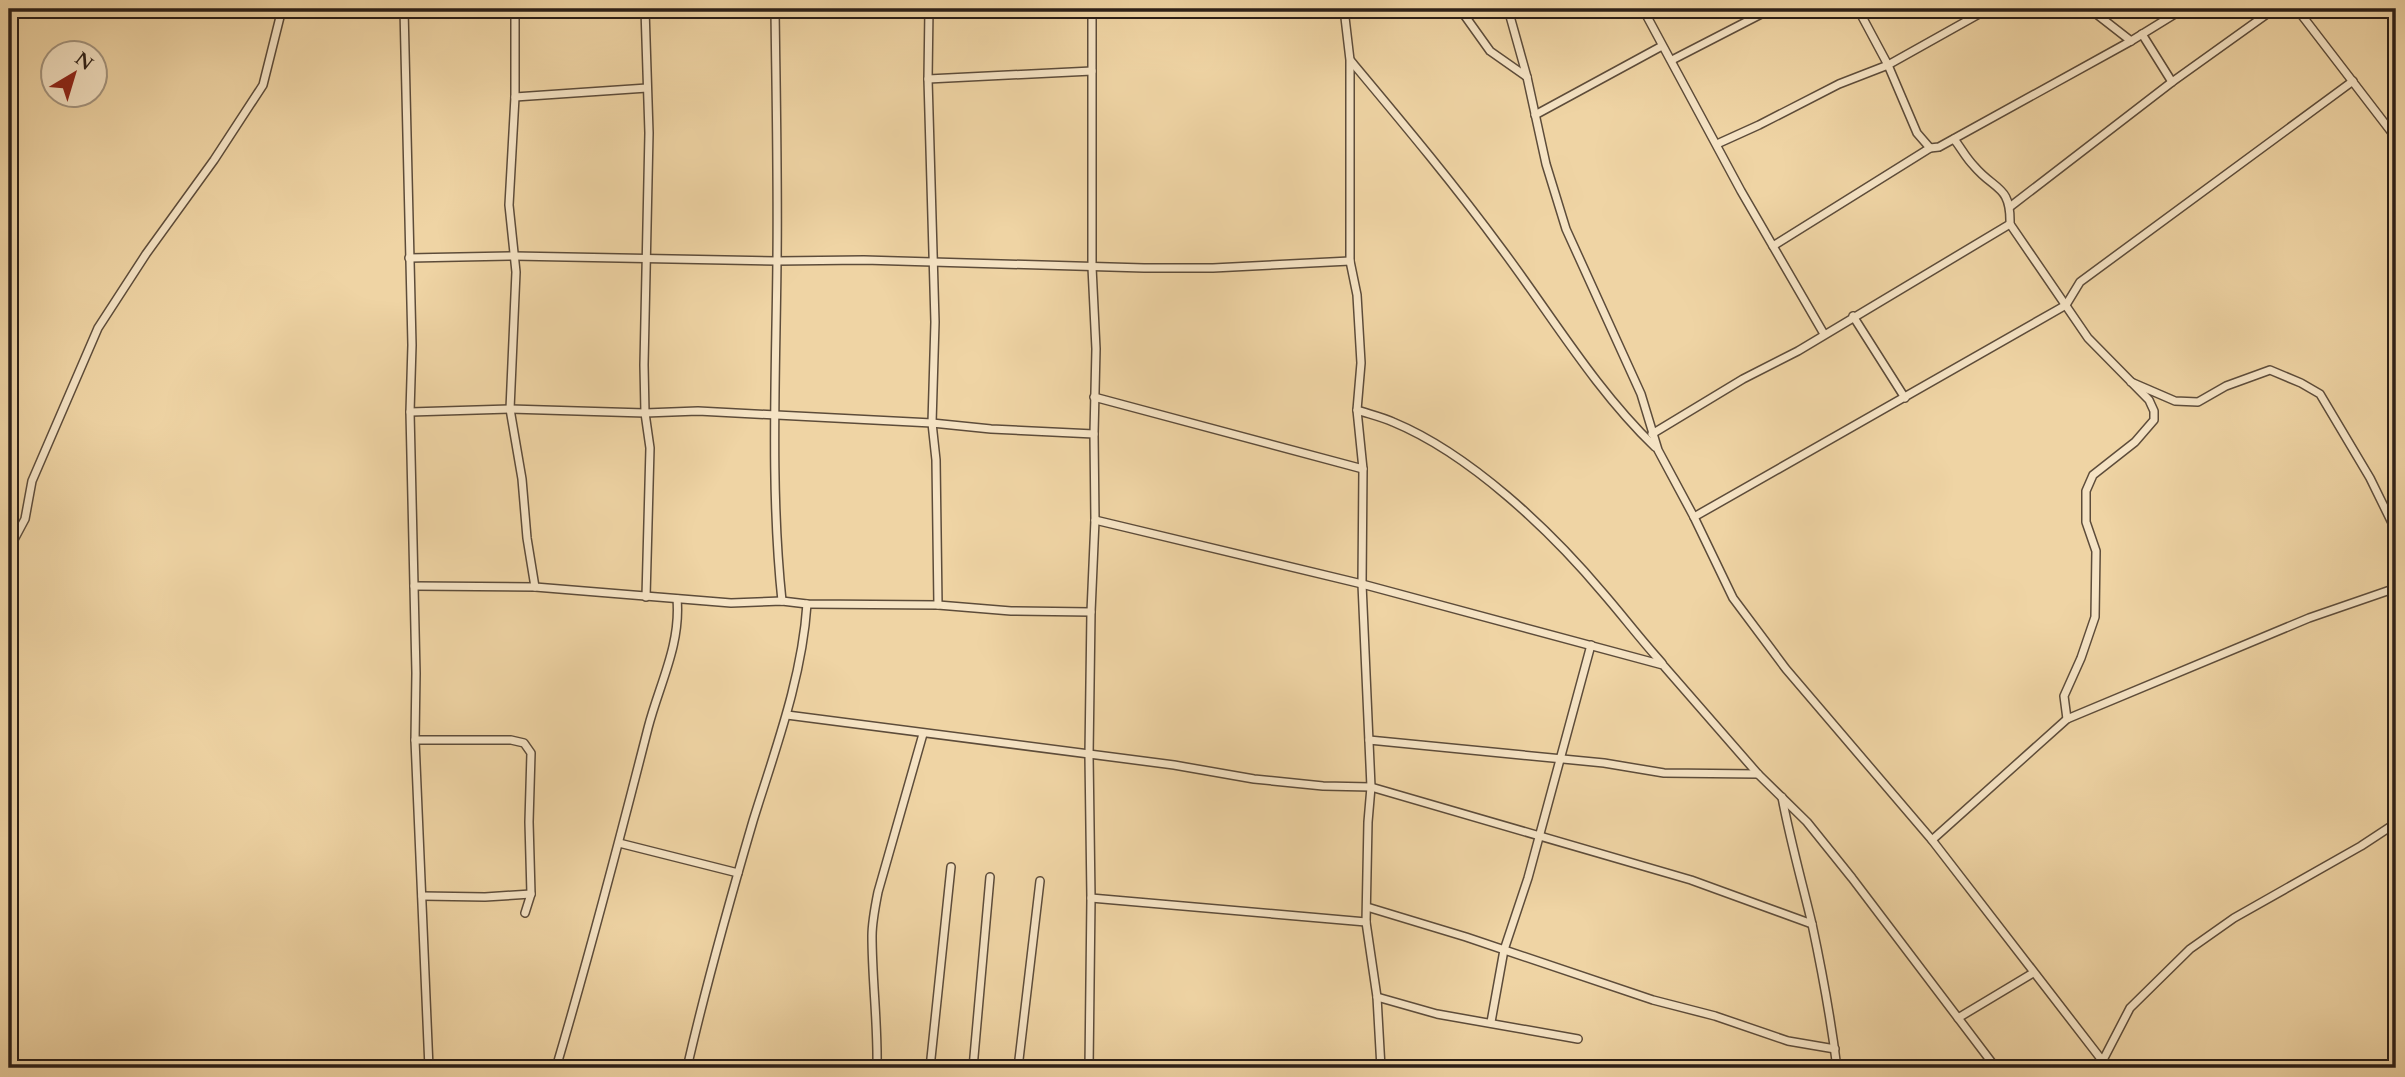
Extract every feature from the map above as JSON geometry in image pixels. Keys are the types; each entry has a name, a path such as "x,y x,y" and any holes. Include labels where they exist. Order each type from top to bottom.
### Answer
{"street":[{"path":"9,549 25,519 32,481 98,328 263,85 282,9"},
{"path":"404,9 412,345 410,412 415,740 429,1068"},
{"path":"515,9 515,97 509,205 515,286 510,409 522,479 535,587"},
{"path":"645,9 649,133 645,413 650,448 646,597"},
{"path":"775,9 777,536 782,601"},
{"path":"929,9 928,79 935,359 932,423 936,460 937,605"},
{"path":"1089,1068 1089,755 1096,349 1092,267 1092,9"},
{"path":"1343,9 1350,60 1350,261 1357,295 1361,363 1357,410 1363,469 1362,584 1371,787 1366,922 1377,997 1381,1068"},
{"path":"1460,9 1490,51 1527,76"},
{"path":"1508,9 1566,229 1641,394 1657,450 1695,517 1737,604 1786,669 1932,840 2102,1066 2130,1008 2190,949 2234,918 2361,846 2396,823"},
{"path":"1643,9 1741,191 1824,334"},
{"path":"1672,60 1772,9"},
{"path":"1858,9 1888,65 1917,133 1930,148"},
{"path":"1717,144 1839,84 1888,65 1988,9"},
{"path":"2090,9 2132,41"},
{"path":"1773,246 1930,148 1939,147 1954,139 2132,41 2183,9"},
{"path":"2011,206 2172,82 2274,9"},
{"path":"2297,9 2396,138"},
{"path":"2141,34 2172,82"},
{"path":"1535,115 1662,46"},
{"path":"1350,60 1501,248 1590,374 1624,417 1657,450"},
{"path":"928,79 1092,71"},
{"path":"1695,517 2066,305 2080,282 2353,82"},
{"path":"515,97 647,88"},
{"path":"1954,139 1974,167 2004,192 2011,206 2010,224 2088,338 2149,400 2154,411 2154,420 2135,442 2093,475 2086,491 2086,523 2096,551 2095,617 2064,696 2067,719"},
{"path":"1652,434 2010,224"},
{"path":"410,258 514,256 933,261 1213,268 1350,261"},
{"path":"1853,316 1905,398"},
{"path":"2128,380 2175,401 2198,402 2227,386 2270,370 2301,383 2320,394 2370,478 2396,531"},
{"path":"1094,397 1363,469"},
{"path":"410,412 510,409 645,413 698,411 1094,434"},
{"path":"1357,410 1394,422 1456,458 1521,508 1595,583 1758,774 1807,822 1996,1068"},
{"path":"1095,520 1362,584 1663,665"},
{"path":"414,586 535,587 739,603 782,601 807,604 937,605 1011,611 1091,612"},
{"path":"1932,840 2067,719 2309,618 2396,588"},
{"path":"556,1068 649,724 671,658 679,619 677,599"},
{"path":"687,1068 738,873 787,715 805,630 807,604"},
{"path":"1491,1022 1504,950 1562,760 1591,645"},
{"path":"787,715 1174,765 1254,779 1323,786 1371,787 1691,880 1812,924"},
{"path":"877,1068 878,1036 872,934 874,914 923,734"},
{"path":"415,740 511,740 524,743 531,752 531,894 525,912"},
{"path":"1369,740 1604,762 1664,773 1758,774"},
{"path":"1782,797 1791,848 1812,924 1837,1068"},
{"path":"619,843 738,873"},
{"path":"930,1068 951,867"},
{"path":"973,1068 990,877"},
{"path":"1018,1068 1040,881"},
{"path":"422,896 485,897 531,894"},
{"path":"1091,898 1366,922"},
{"path":"1367,907 1788,1041 1835,1049"},
{"path":"1958,1018 2033,973"},
{"path":"1377,997 1437,1014 1578,1039"}]}
